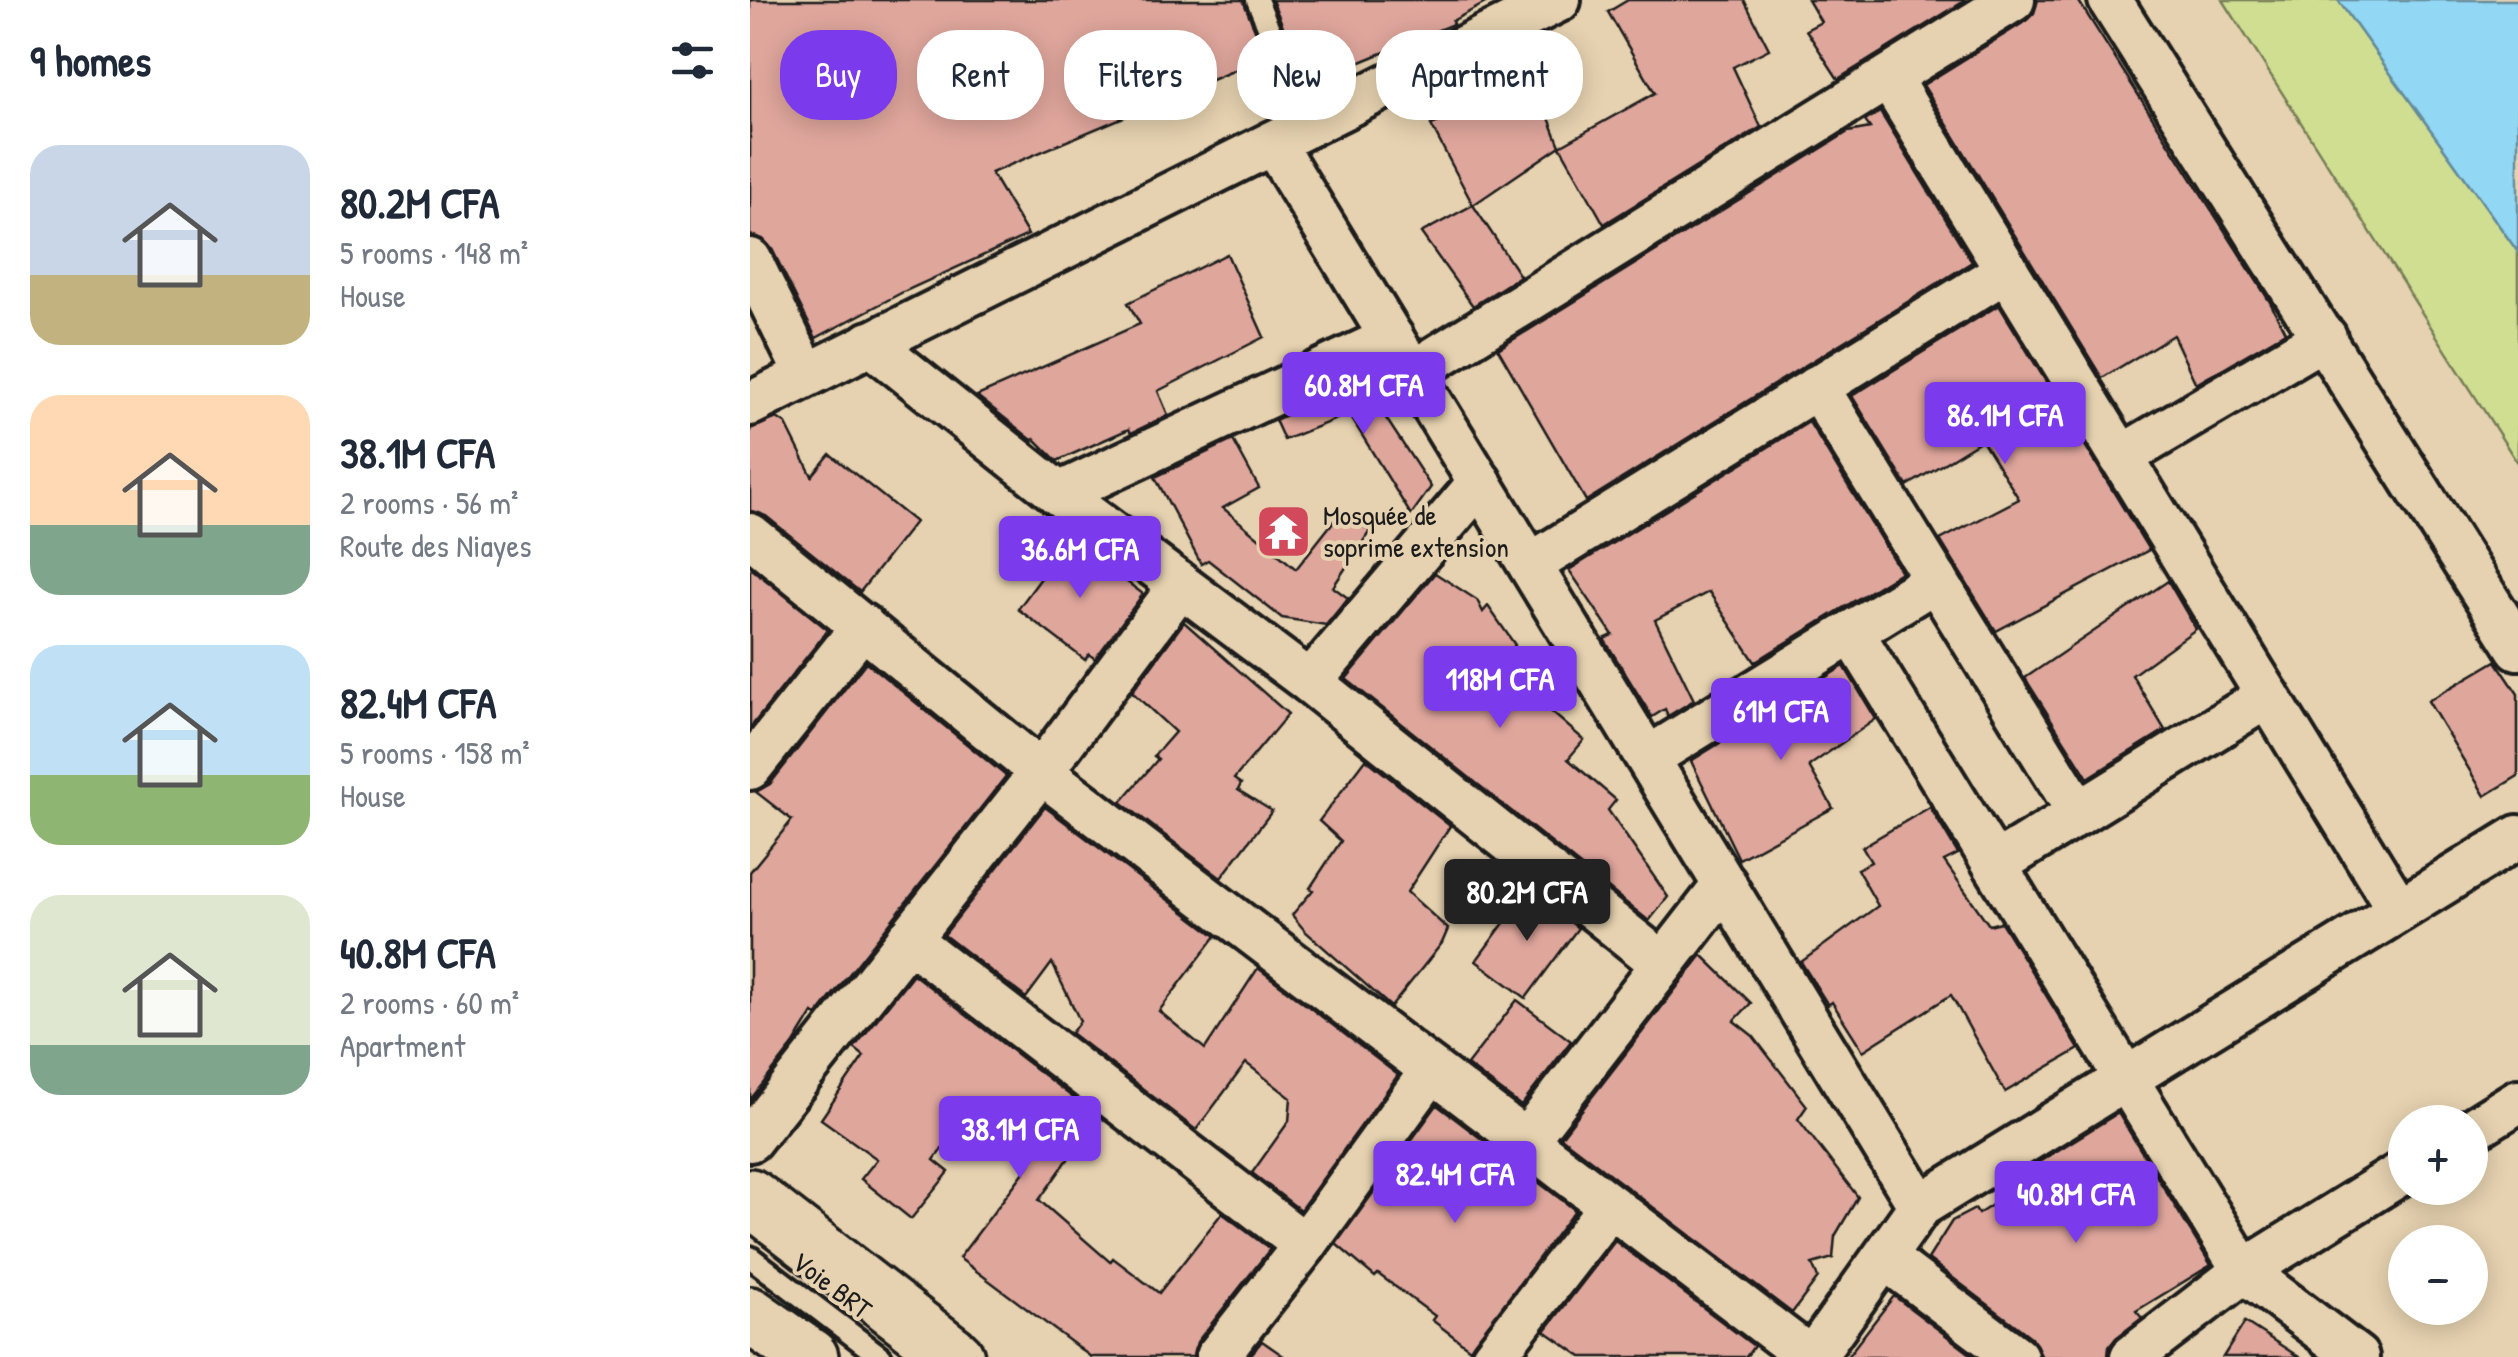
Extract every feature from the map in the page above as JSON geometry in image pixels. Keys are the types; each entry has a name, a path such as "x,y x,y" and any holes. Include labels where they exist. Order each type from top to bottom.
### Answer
{"main road":[{"path":"750,1197 956,1357"},
{"path":"750,1315 810,1357"}],"street":[{"path":"750,404 1559,0"},
{"path":"1060,494 1402,355 1888,78 2013,0"},
{"path":"2110,0 2518,648"},
{"path":"1888,78 2399,910"},
{"path":"1291,134 1402,355 1920,1206"},
{"path":"750,260 806,374"},
{"path":"1530,565 2006,270"},
{"path":"2121,457 2324,337"},
{"path":"870,343 1060,494 1310,682 1662,964"},
{"path":"1817,387 2079,813"},
{"path":"1310,682 1480,482"},
{"path":"750,535 1040,772 1811,1357 1920,1206 2518,836"},
{"path":"1648,758 1936,580"},
{"path":"750,1140 1040,772 1180,586"},
{"path":"750,768 863,626"},
{"path":"1852,632 2244,1270 2357,1357"},
{"path":"1995,864 2268,696"},
{"path":"1525,1142 1725,884"},
{"path":"908,939 1305,1245"},
{"path":"1216,1357 1305,1245 1432,1070"},
{"path":"2488,1120 2518,1102"},
{"path":"2132,1357 2244,1270 2388,1181"},
{"path":"1493,1357 1610,1206"},
{"path":"1886,1258 2016,1357"}],"lane":[{"path":"1256,0 1291,134"},
{"name":"Voie BRT","path":"750,1257 881,1357"}],"green space":[{"path":"2223,0 2338,0 2518,252 2518,464"}],"water":[{"path":"2338,0 2518,0 2518,252"}],"building":[{"path":"750,0 1243,0 1255,30 1237,30 1237,69 1217,78 1217,30 1064,30 1064,120 1117,120 991,173 1028,235 903,292 816,338 772,249 763,239 750,235"},
{"path":"1272,0 1491,0 1438,30 1376,30 1376,56 1356,64 1356,30 1284,30"},
{"path":"1628,0 1744,0 1769,49 1733,67 1761,127 1604,224 1560,146 1655,93 1608,12"},
{"path":"1808,0 1966,0 1838,79 1806,30 1821,22"},
{"path":"2038,0 2078,0 2270,302 2285,332 2196,384 2173,335 2102,378 1923,85 2026,21"},
{"path":"1880,112 1972,262 1586,501 1498,349 1848,132 1870,128 1865,121"},
{"path":"1445,120 1550,120 1560,146 1473,205 1431,125"},
{"path":"1473,205 1520,276 1473,306 1421,233"},
{"path":"1227,254 1264,337 1158,391 1168,415 1057,461 1035,439 977,396 1140,324 1128,303"},
{"path":"1999,305 2149,550 1996,631 1940,540 2019,499 1982,440 1907,486 1852,396"},
{"path":"1361,380 1431,487 1411,515 1349,414 1284,440 1275,420"},
{"path":"777,418 786,424 812,476 830,454 915,522 860,592 766,516 750,511 750,429"},
{"path":"1809,422 1901,572 1755,662 1709,592 1655,620 1694,700 1668,716 1665,709 1652,717 1604,639 1613,635 1569,570"},
{"path":"1233,440 1259,488 1223,508 1296,569 1341,512 1370,531 1333,587 1348,598 1326,625 1282,618 1208,560 1201,564 1155,477"},
{"path":"1070,539 1143,594 1095,659 1089,654 1085,660 1018,609"},
{"path":"750,570 828,630 750,728"},
{"path":"1435,573 1477,600 1483,612 1488,606 1515,645 1512,649 1556,700 1547,708 1584,740 1568,759 1616,800 1608,810 1668,897 1649,921 1346,679"},
{"path":"2168,581 2196,629 2132,675 2165,730 2088,778 2025,678"},
{"path":"1184,622 1288,714 1234,779 1241,784 1238,790 1272,811 1221,878 1121,802 1158,759 1154,756 1175,732 1132,692"},
{"path":"2496,661 2518,694 2518,776 2485,796 2428,701"},
{"path":"866,662 1006,776 816,1016 813,1013 750,1100 750,872 792,820 756,792 770,784"},
{"path":"1844,666 1876,719 1809,766 1833,808 1739,859 1691,761"},
{"path":"1366,759 1450,826 1407,892 1448,929 1442,943 1391,1007 1292,915 1313,890 1310,888 1341,841 1319,821"},
{"path":"1045,807 1216,936 1159,1011 1205,1049 1258,968 1398,1075 1300,1210 1252,1173 1289,1121 1291,1098 1246,1063 1196,1130 1071,1033 1080,1021 1052,963 1026,998 944,935"},
{"path":"1930,807 1958,854 1944,861 1989,925 2001,922 2079,1049 2005,1092 1951,995 1863,1051 1801,962 1878,906 1857,869 1871,862 1862,847"},
{"path":"1529,889 1578,928 1526,998 1476,961"},
{"path":"1702,955 1751,1003 1734,1021 1753,1036 1807,1106 1798,1119 1858,1197 1835,1236 1833,1258 1812,1264 1818,1278 1792,1313 1561,1137"},
{"path":"913,974 1098,1117 1039,1200 1110,1262 1113,1258 1159,1293 1222,1213 1270,1249 1197,1342 1193,1357 1091,1357 959,1258 1030,1164 967,1115 934,1160 949,1172 911,1219 861,1179 877,1159 821,1119 864,1056 854,1048"},
{"path":"1517,1000 1571,1041 1521,1106 1467,1065"},
{"path":"1437,1105 1575,1210 1470,1349 1432,1320 1435,1316 1378,1274 1375,1277 1336,1244"},
{"path":"2118,1113 2211,1265 2136,1311 2142,1318 2116,1338 2108,1357 2042,1357 2031,1337 1928,1259 1952,1221 1975,1209 1978,1214 2030,1181 2023,1172"},
{"path":"1615,1241 1754,1346 1746,1357 1582,1357 1545,1331"},
{"path":"1894,1296 1972,1355 1847,1357"},
{"path":"2245,1322 2299,1357 2223,1357"},
{"path":"1262,1341 1285,1357 1249,1357"}],"place":[{"name":"Mosquée de soprime extension","path":"1284,531"}]}
